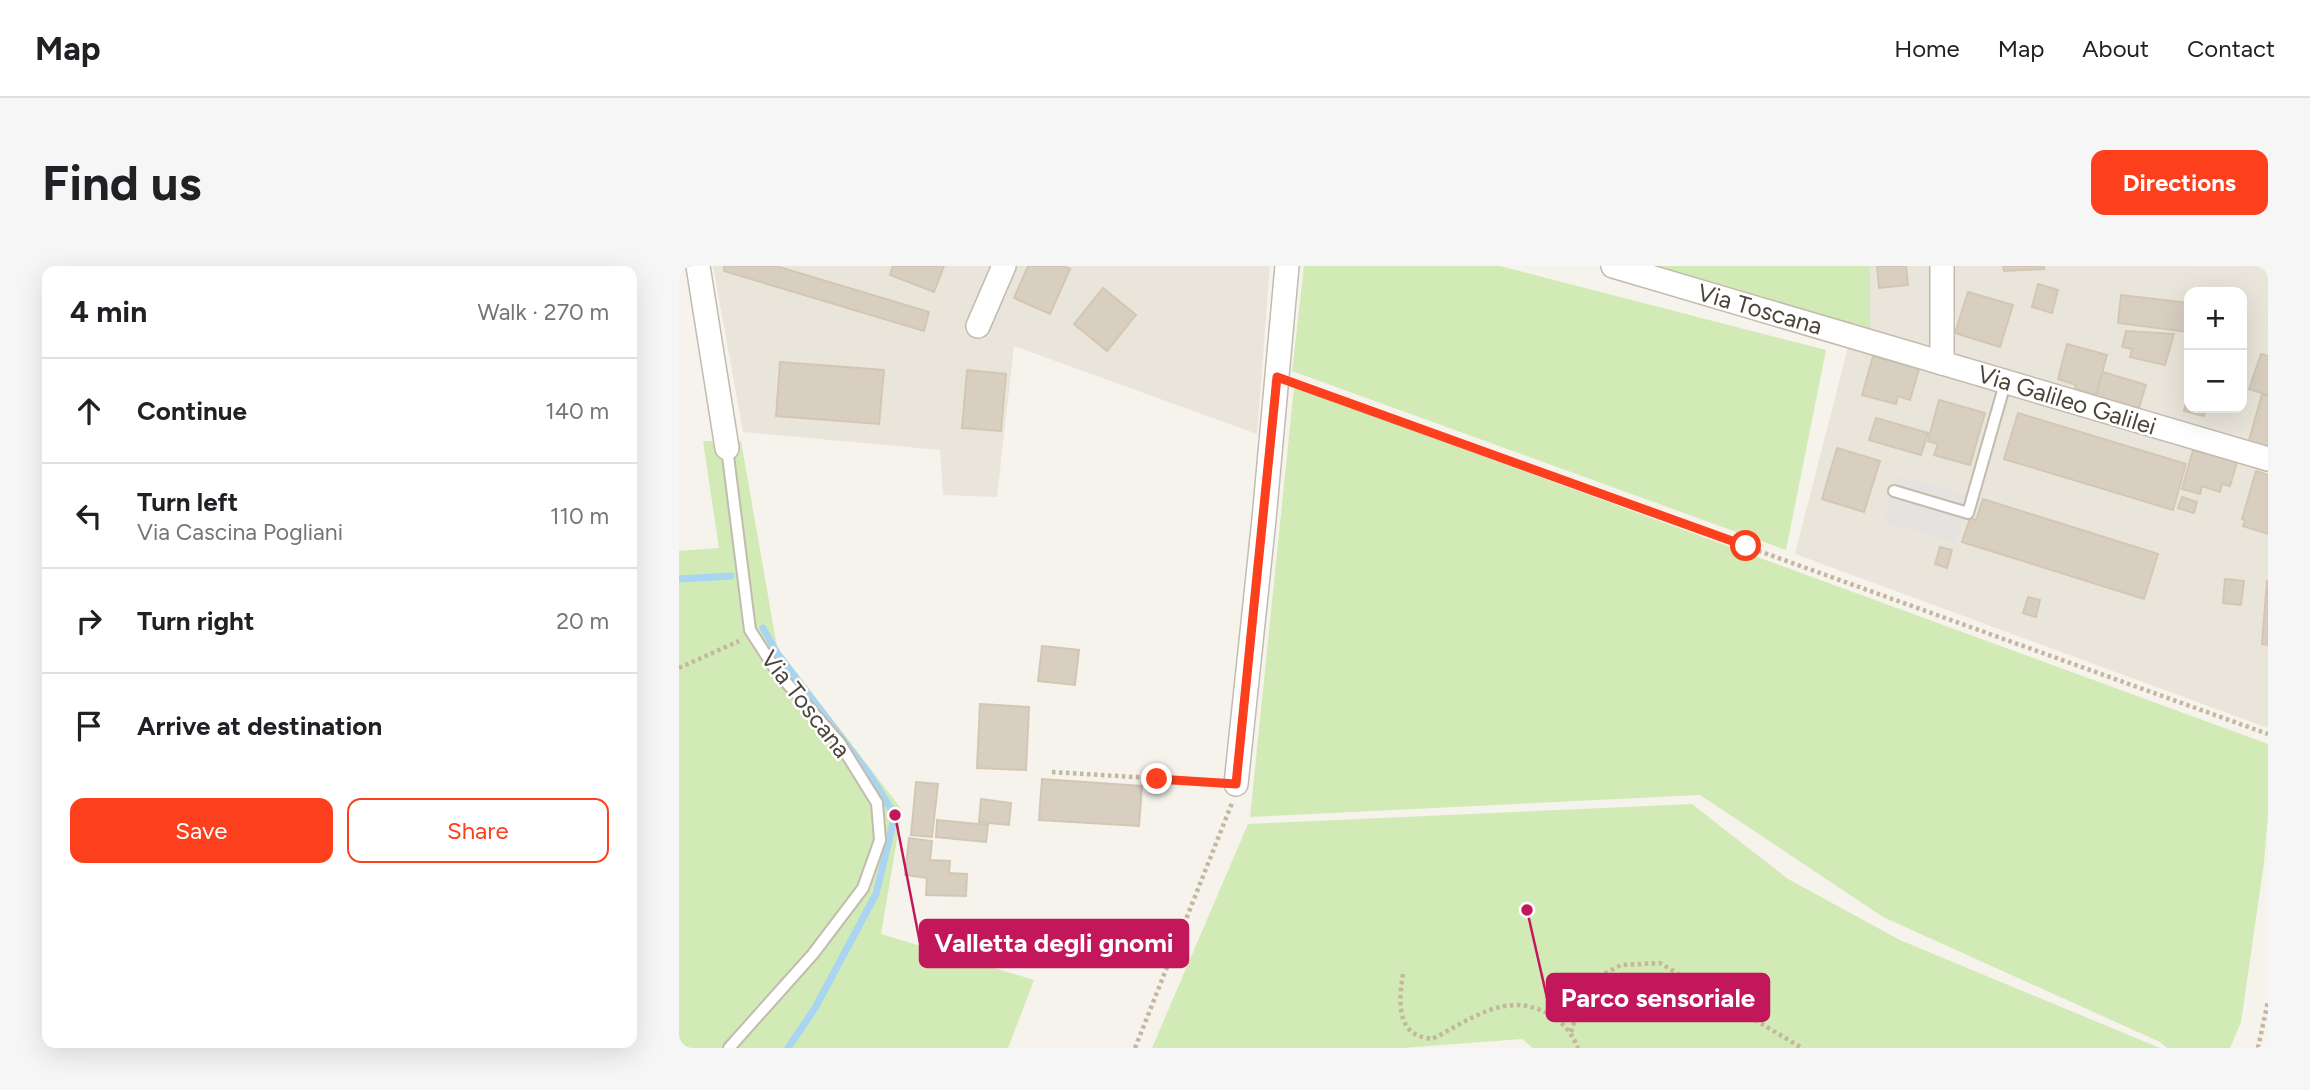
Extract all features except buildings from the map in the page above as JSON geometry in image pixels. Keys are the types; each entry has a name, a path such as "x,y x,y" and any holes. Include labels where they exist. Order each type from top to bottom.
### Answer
{"street":[{"name":"Via Toscana","path":"698,266 727,448"},
{"path":"978,326 1004,266"},
{"path":"1236,784 1287,266"},
{"name":"Via Toscana","path":"1613,266 1867,341"},
{"path":"1941,266 1942,363"},
{"name":"Via Galileo Galilei","path":"1867,341 2268,459"}],"lane":[{"path":"1895,491 1968,513 2006,380"},
{"name":"Via Toscana","path":"727,448 750,630 777,672 839,742 865,783 877,803 880,840 863,888 813,954 729,1048"}],"path":[{"path":"1277,377 2268,734"},
{"path":"679,668 741,640 750,630"},
{"path":"1052,772 1236,784 1231,812 1135,1048"},
{"path":"1571,1032 1583,995 1599,976 1621,965 1660,963 1802,1048"},
{"path":"1403,974 1401,1008 1404,1023 1415,1034 1432,1039 1485,1012 1508,1004 1531,1005 1555,1017 1571,1032 1578,1048"},
{"path":"2258,1048 2268,1001"}],"shaded area":[{"path":"713,266 1270,266 1257,434 1014,346 997,497 943,495 940,450 743,432"},
{"path":"1870,266 2268,266 2268,451 1870,333"},
{"path":"1848,347 2268,469 2268,728 1795,554"},
{"path":"1896,475 1969,496 1956,543 1883,522"}],"green space":[{"path":"1304,266 1500,266 1826,350 1786,550 1292,371"},
{"path":"1631,266 1870,266 1870,333"},
{"path":"1294,387 2268,744 2268,815 2264,863 2241,1022 2230,1048 2167,1048 2160,1042 1883,917 1700,795 1250,817"},
{"path":"703,441 741,441 777,647 902,810 881,934 1034,980 1008,1048 679,1048 679,551 719,548"},
{"path":"1692,804 1788,879 1900,940 2160,1048 1533,1048 1522,1039 1402,1048 1152,1048 1248,824"}],"waterway":[{"path":"679,579 731,576"},
{"path":"763,628 777,653 867,771 895,815 876,894 815,1008 788,1048"}],"place":[{"name":"Valletta degli gnomi","path":"895,815"},
{"name":"Parco sensoriale","path":"1527,910"}],"route":[{"path":"1157,779 1236,784 1277,377 1746,546"}]}
